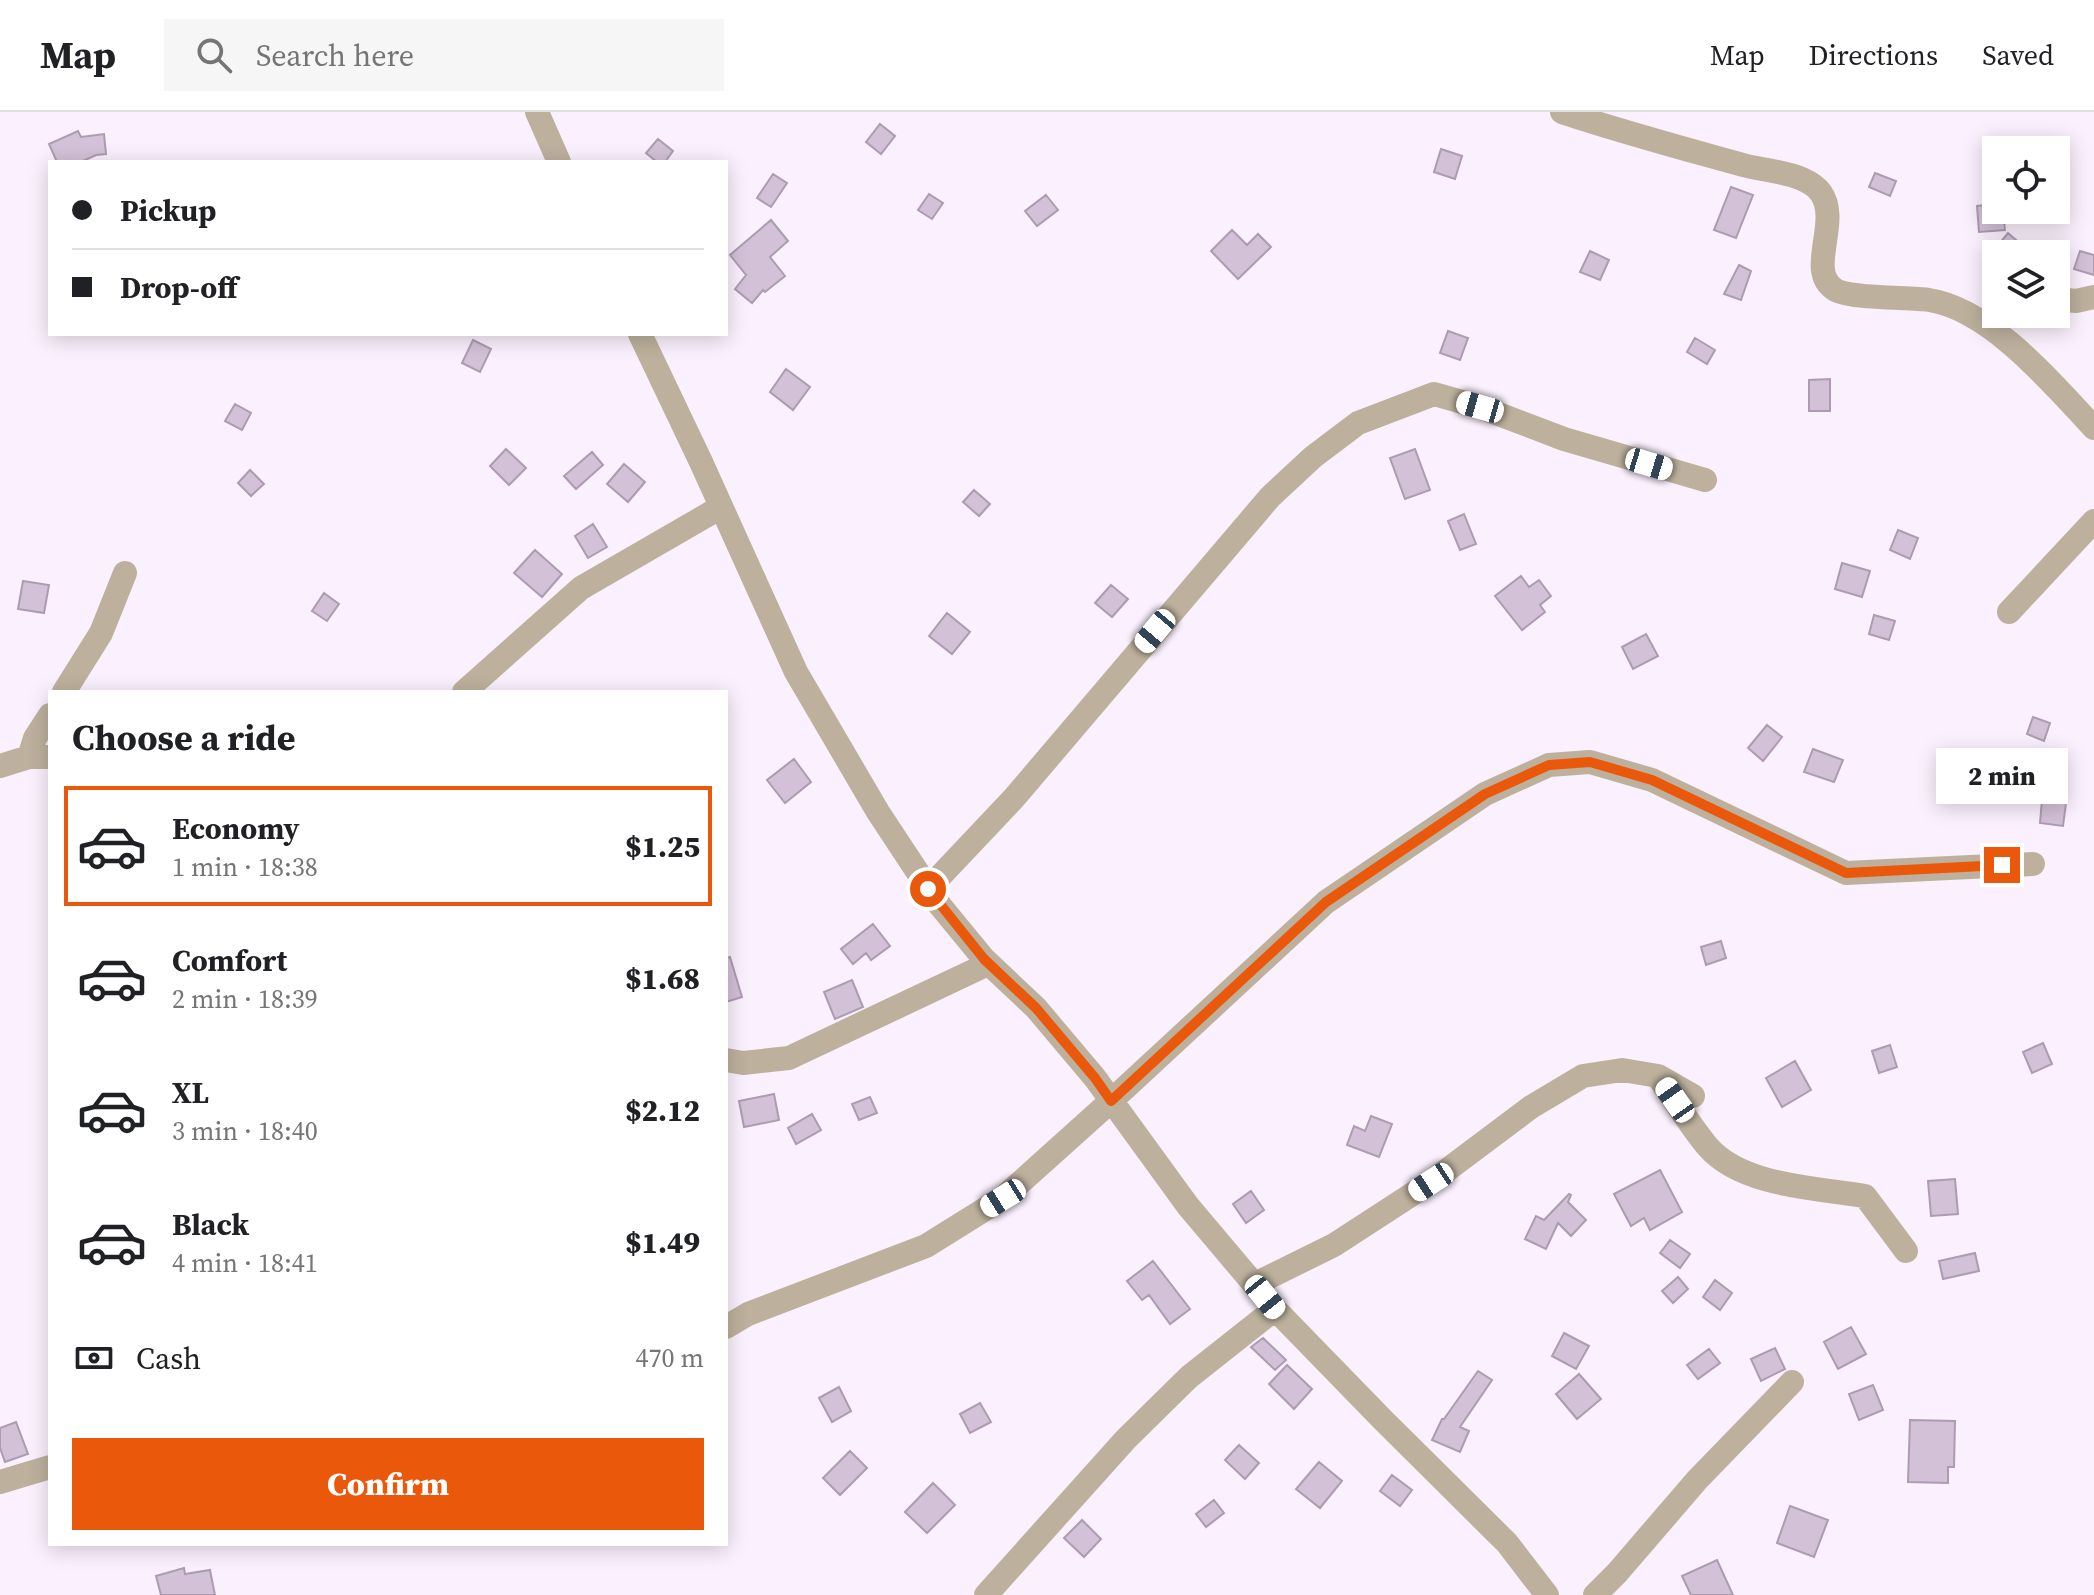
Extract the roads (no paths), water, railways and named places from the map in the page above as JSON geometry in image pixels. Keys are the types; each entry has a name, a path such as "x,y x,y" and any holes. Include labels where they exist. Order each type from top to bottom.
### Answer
{"street":[{"path":"537,112 558,160"},
{"path":"1562,112 1620,131 1799,177 1813,184 1822,193 1828,207 1822,268 1825,282 1837,292 1929,300 1956,306 1972,314 1997,332 2048,379 2094,428"},
{"path":"2070,300 2094,297"},
{"path":"1972,314 1982,311"},
{"path":"641,336 796,672 878,812 928,889 988,964 1036,1008 1095,1078 1188,1206 1275,1309 1507,1543 1545,1594"},
{"path":"928,889 1014,798 1270,497 1313,457 1358,423 1434,394 1480,407 1564,439 1705,480"},
{"path":"466,690 581,588 721,507"},
{"path":"2009,612 2094,521"},
{"path":"65,690 101,633 125,573"},
{"path":"0,766 39,757 35,738 48,718"},
{"path":"728,1326 748,1314 926,1246 1003,1198 1326,902 1485,794 1549,765 1590,762 1652,780 1846,873 2033,864"},
{"path":"728,1060 743,1063 789,1058 988,964"},
{"path":"1255,1284 1334,1245 1431,1182 1531,1107 1583,1076 1622,1070 1658,1076 1693,1096"},
{"path":"1658,1076 1709,1148 1735,1169 1764,1180 1865,1196 1906,1251"},
{"path":"986,1595 1126,1439 1189,1377 1275,1309"},
{"path":"1595,1595 1697,1480 1792,1382"},
{"path":"0,1482 48,1468"}]}
